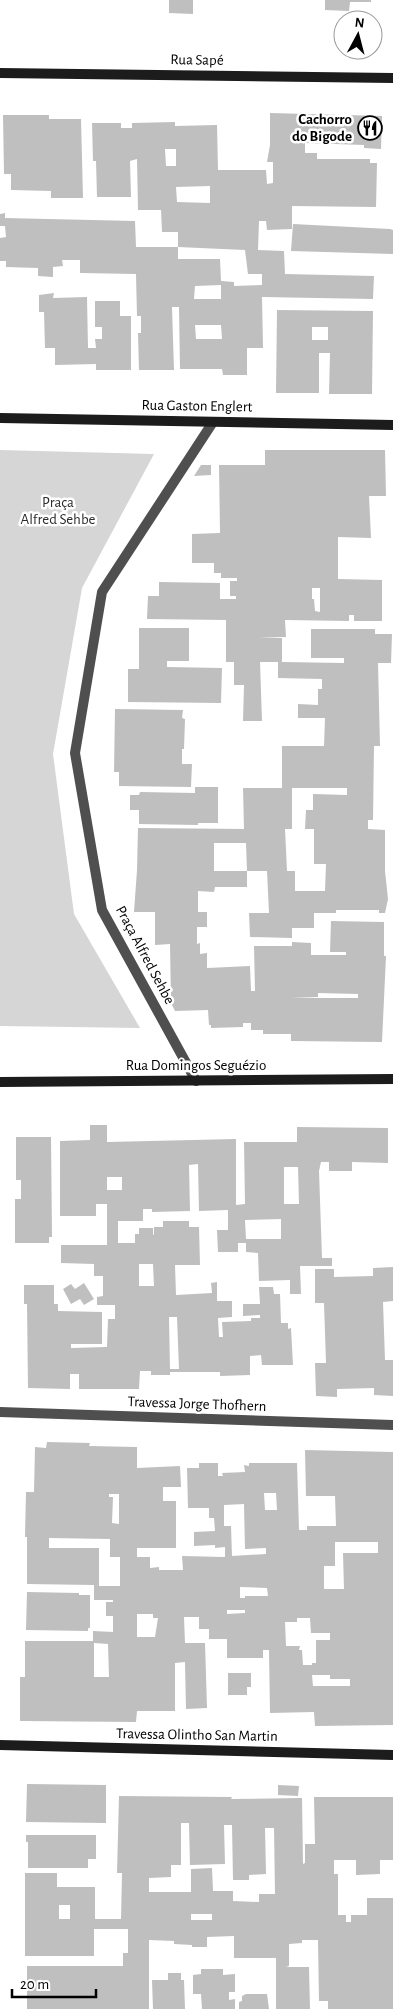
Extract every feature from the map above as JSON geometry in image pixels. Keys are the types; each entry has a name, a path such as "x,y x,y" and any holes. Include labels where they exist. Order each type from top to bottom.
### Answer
{"street":[{"name":"Rua Sapé","path":"0,73 393,78"},
{"name":"Rua Gaston Englert","path":"0,418 393,424"},
{"name":"Praça Alfred Sehbe","path":"196,1081 102,910 76,753 102,592 213,422"},
{"name":"Rua Domingos Seguézio","path":"0,1082 393,1079"},
{"name":"Travessa Jorge Thofhern","path":"0,1412 393,1425"},
{"name":"Travessa Olintho San Martin","path":"0,1745 393,1754"}],"green space":[{"name":"Praça Alfred Sehbe","path":"0,450 154,454 82,588 53,754 74,914 140,1028 0,1026"}],"building":[{"path":"169,0 193,0 193,14 169,13"},
{"path":"325,0 371,0 371,2 350,2 349,10 325,10"},
{"path":"270,113 382,116 381,149 364,148 364,145 305,143 305,153 317,153 317,159 370,159 370,163 377,163 376,207 292,206 292,229 267,230 266,221 259,221 258,250 284,251 285,274 374,276 373,299 262,297 263,348 247,348 247,375 223,375 222,369 180,369 179,307 172,307 174,370 139,370 138,333 141,333 141,316 137,316 136,274 80,273 80,260 62,260 63,266 53,267 53,277 38,276 38,268 6,267 6,261 0,261 0,238 6,237 5,226 0,226 0,214 5,213 5,218 135,221 136,247 178,247 178,232 162,232 161,210 138,210 137,159 130,161 131,197 97,197 96,161 93,161 92,123 121,123 121,128 132,128 132,123 175,122 175,126 217,125 218,170 266,170 267,184 273,183 273,162 267,162 270,145","holes":["165,149 176,149 176,166 166,166","210,186 210,203 177,202 176,187","178,247 245,250 248,274 262,274 262,285 234,286 234,282 221,281 220,259 178,259","221,285 221,299 194,299 195,286","195,325 221,325 222,339 196,339"]},
{"path":"3,115 49,115 49,119 81,119 83,198 51,198 51,191 11,190 11,174 4,174"},
{"path":"293,224 390,229 393,230 393,254 291,251"},
{"path":"54,293 53,298 87,297 88,348 96,348 95,339 102,339 102,327 95,327 95,301 120,301 120,316 131,316 131,370 96,370 96,364 55,365 55,348 45,348 44,312 39,312 39,295"},
{"path":"277,310 373,311 372,394 329,394 330,353 319,353 319,393 276,393","holes":["312,327 328,327 328,340 312,340"]},
{"path":"265,450 385,450 386,496 369,496 371,538 338,537 338,579 382,580 382,621 354,621 354,615 349,615 349,621 285,620 286,637 259,637 282,638 282,662 344,663 344,658 311,658 311,629 375,629 375,634 392,634 391,663 378,663 380,746 374,746 373,820 368,820 368,829 385,830 385,871 388,899 385,913 379,913 379,910 336,910 336,913 314,913 314,928 292,928 292,938 250,937 249,913 269,913 267,871 247,871 247,887 215,887 214,892 198,891 198,912 207,912 207,927 197,927 197,944 200,943 200,954 207,953 207,968 250,966 251,991 255,991 254,946 292,946 292,942 311,943 311,955 346,955 346,952 330,952 331,921 384,922 384,956 386,956 382,1042 291,1041 291,1034 263,1034 263,1030 251,1030 251,1023 243,1023 243,1027 211,1028 208,1010 175,1011 171,1003 170,944 155,945 155,912 134,912 138,828 244,829 243,788 282,788 282,746 324,746 325,718 298,718 298,704 318,705 318,689 322,689 322,679 278,678 278,662 260,662 262,721 243,721 244,685 234,685 234,662 226,662 226,620 147,619 148,596 159,596 159,582 220,583 220,599 236,599 236,596 230,596 230,581 237,581 237,578 221,578 221,573 214,573 214,563 192,563 192,534 220,533 219,465 265,465","holes":["312,588 320,588 320,612 315,611 314,599 312,599","292,788 347,788 347,795 313,794 313,810 306,810 305,829 314,829 314,864 326,864 325,891 295,891 295,871 287,871 285,829 292,829","214,843 246,843 247,871 214,871","318,993 358,994 358,998 291,998 318,997"]},
{"path":"201,465 211,465 211,475 194,476"},
{"path":"139,628 189,628 189,661 167,661 167,667 222,668 221,703 128,702 128,669 139,669"},
{"path":"115,709 183,710 182,718 185,719 182,764 192,764 191,787 119,786 119,772 114,772"},
{"path":"195,787 218,787 218,823 198,823 198,825 139,824 139,810 130,810 130,795 139,795 140,792 195,793"},
{"path":"90,1125 107,1125 107,1142 236,1139 236,1205 245,1204 244,1142 297,1142 297,1127 388,1128 388,1163 352,1162 352,1171 329,1171 329,1162 321,1162 319,1171 322,1258 332,1258 332,1266 300,1266 301,1294 290,1294 290,1280 259,1281 258,1253 246,1252 246,1243 238,1243 238,1252 218,1252 217,1230 228,1230 228,1210 199,1211 198,1164 189,1165 190,1211 152,1212 152,1209 143,1209 143,1221 118,1221 118,1243 135,1243 135,1234 139,1234 139,1228 153,1228 154,1235 154,1227 163,1227 163,1221 189,1221 189,1227 199,1227 200,1265 175,1265 176,1295 212,1293 211,1283 217,1282 217,1301 232,1301 232,1317 218,1318 219,1337 223,1337 222,1322 251,1321 251,1318 260,1318 260,1315 243,1316 243,1304 260,1304 259,1287 273,1287 274,1294 280,1294 281,1323 288,1323 288,1329 291,1328 293,1365 262,1365 261,1355 250,1356 250,1375 220,1376 220,1372 170,1372 170,1375 151,1375 151,1371 140,1371 139,1389 79,1389 79,1374 70,1374 70,1389 28,1388 27,1304 24,1304 24,1285 54,1285 54,1304 58,1304 58,1311 102,1312 102,1344 71,1344 71,1348 107,1347 108,1319 115,1319 115,1305 97,1305 97,1297 103,1296 103,1276 94,1276 94,1264 61,1263 61,1245 107,1245 107,1204 96,1204 96,1216 60,1216 60,1141 90,1140","holes":["284,1167 298,1167 299,1204 284,1204","107,1177 122,1177 122,1190 107,1190","281,1219 281,1239 246,1239 245,1220","139,1264 153,1264 154,1286 139,1286","169,1317 177,1317 179,1369 170,1369"]},
{"path":"16,1137 51,1137 52,1237 49,1237 49,1243 15,1243 15,1199 21,1199 21,1180 16,1180"},
{"path":"393,1267 393,1301 383,1302 385,1360 393,1360 393,1396 374,1395 374,1388 337,1389 337,1397 316,1396 315,1363 326,1363 324,1303 315,1303 315,1269 334,1269 334,1277 373,1276 373,1268"},
{"path":"84,1283 94,1299 84,1305 80,1299 71,1304 63,1289 71,1284 75,1289"},
{"path":"47,1442 90,1443 89,1446 137,1447 137,1468 180,1466 181,1487 163,1487 163,1501 176,1501 176,1548 137,1548 137,1557 150,1557 150,1568 159,1567 159,1570 183,1570 182,1556 225,1557 225,1547 215,1548 215,1545 194,1546 194,1532 215,1531 214,1518 209,1518 209,1508 188,1508 187,1468 199,1468 199,1463 218,1463 218,1476 223,1476 222,1473 245,1472 244,1465 249,1466 249,1463 297,1463 299,1530 307,1530 307,1526 336,1526 335,1496 306,1496 305,1450 393,1452 393,1725 315,1726 314,1712 270,1713 269,1650 263,1650 263,1658 227,1658 227,1639 209,1639 209,1629 199,1629 199,1617 184,1617 185,1643 205,1643 207,1708 186,1709 185,1662 175,1663 175,1711 137,1711 136,1722 20,1721 20,1677 25,1677 25,1641 93,1641 93,1631 113,1632 113,1616 106,1616 106,1602 113,1602 113,1600 94,1600 94,1585 27,1584 26,1492 34,1492 35,1447 46,1448","holes":["264,1493 276,1493 277,1510 265,1510","109,1494 119,1494 119,1524 112,1523 113,1497 109,1497","244,1504 245,1549 266,1548 266,1554 232,1556 231,1526 224,1526 224,1505","49,1538 110,1539 110,1557 120,1557 120,1586 99,1586 99,1548 49,1548","335,1542 378,1542 378,1553 343,1553 344,1589 324,1589 324,1566 335,1566","240,1587 267,1588 268,1596 245,1596 245,1598 240,1598","227,1610 245,1610 245,1613 227,1614","137,1614 153,1614 153,1618 158,1618 155,1637 137,1637","297,1618 310,1618 311,1633 330,1633 330,1640 316,1640 316,1663 312,1663 312,1665 303,1665 302,1650 299,1650 300,1646 286,1646 285,1622 297,1622","94,1643 108,1644 109,1677 94,1677","312,1675 330,1675 330,1679 350,1679 350,1686 313,1686"]},
{"path":"27,1592 90,1595 90,1628 88,1628 88,1631 26,1630"},
{"path":"228,1673 251,1673 251,1687 247,1687 247,1695 228,1695"},
{"path":"27,1784 106,1785 106,1823 26,1822"},
{"path":"278,1785 299,1786 298,1796 278,1795"},
{"path":"119,1796 232,1797 231,1799 302,1798 303,1864 305,1863 305,1844 315,1844 314,1797 393,1797 393,1860 380,1860 380,1874 356,1875 356,1860 334,1860 334,1874 338,1874 338,1915 346,1915 346,1922 351,1922 351,1915 367,1915 367,1898 393,1898 393,2009 328,2009 328,2001 319,2001 318,1940 302,1940 302,1943 289,1944 289,1966 286,1967 309,1967 310,2009 276,2009 276,1958 234,1958 234,1936 207,1937 207,1947 174,1944 174,1941 149,1940 149,2009 27,2009 27,1966 123,1966 123,1953 128,1953 128,1929 94,1929 94,1956 25,1956 25,1873 57,1873 57,1887 95,1887 95,1919 121,1919 122,1873 117,1873","holes":["181,1823 189,1823 190,1865 225,1864 224,1825 232,1825 233,1880 249,1880 249,1875 266,1874 265,1828 274,1828 275,1894 259,1894 259,1902 233,1901 233,1891 213,1891 212,1868 191,1869 191,1892 149,1892 149,1878 171,1877 171,1865 181,1865","59,1905 70,1905 70,1919 59,1919","191,1914 212,1914 212,1920 191,1920"]},
{"path":"26,1835 96,1835 96,1859 88,1859 88,1868 28,1868 28,1842 26,1842"},
{"path":"201,1969 223,1969 223,1975 235,1974 235,1992 229,1992 229,2000 235,1999 235,2009 202,2009 201,1994 193,1994 193,1975 201,1974"},
{"path":"168,1973 181,1973 181,1980 184,1980 185,2009 153,2009 152,1980 168,1980"},
{"path":"246,1994 267,1994 269,2009 239,2009 239,2002 242,2001 242,1996"}],"place":[{"name":"Cachorro do Bigode","path":"370,128"}]}
